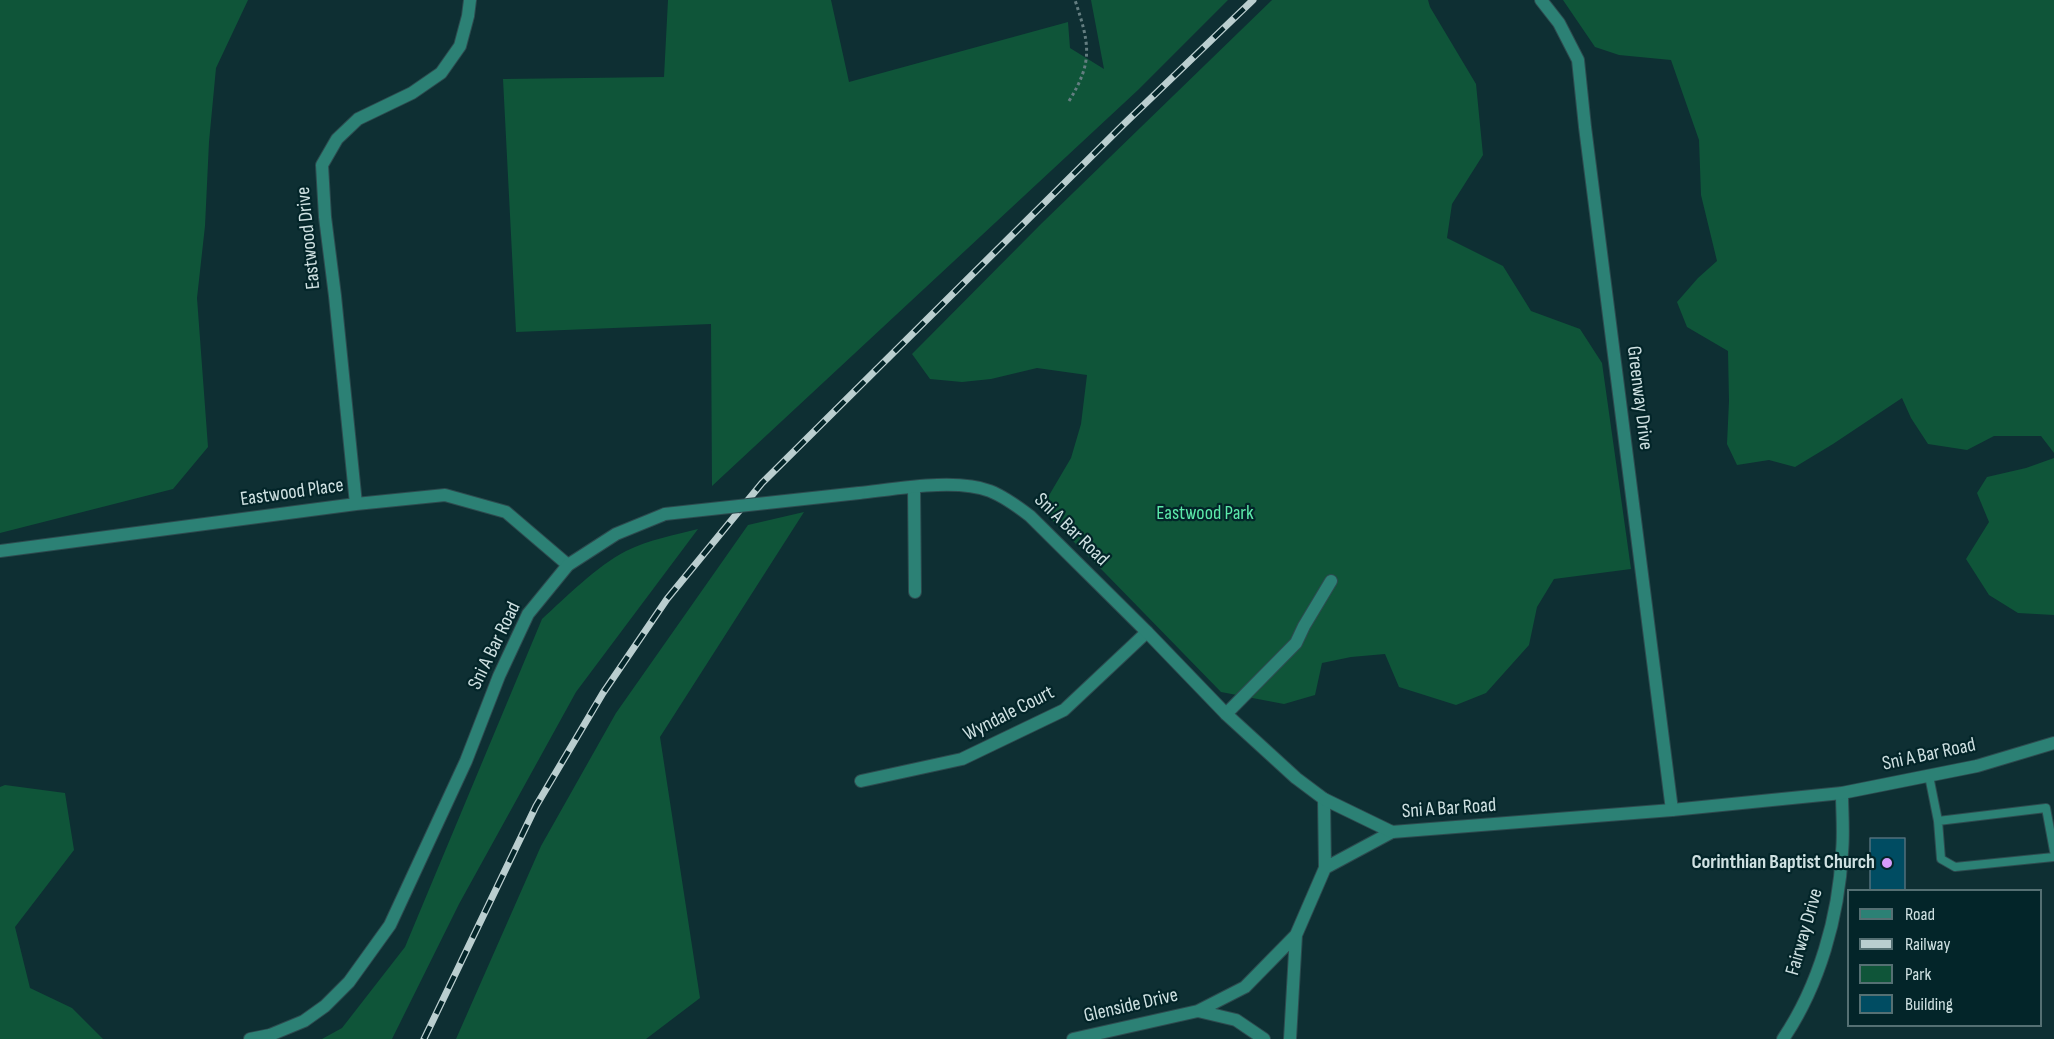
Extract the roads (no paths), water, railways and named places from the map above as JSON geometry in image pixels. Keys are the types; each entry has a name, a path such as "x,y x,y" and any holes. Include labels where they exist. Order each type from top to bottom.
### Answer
{"street":[{"name":"Eastwood Drive","path":"356,504 325,218 322,165 337,139 358,119 412,93 441,74 460,46 470,0"},
{"name":"Greenway Drive","path":"1541,0 1559,23 1578,60 1672,810"},
{"name":"Sni A Bar Road","path":"250,1039 270,1035 304,1021 325,1006 349,982 390,925 466,761 499,676 528,614 568,565 616,534 665,514 914,487 964,485 988,490 1010,501 1030,516 1226,714 1296,778 1324,799 1392,832 1672,810 1842,793 1977,766 2054,742"},
{"path":"914,487 915,592"},
{"name":"Eastwood Place","path":"0,551 356,504 445,495 506,512 568,565"},
{"path":"1226,714 1296,643 1331,581"},
{"name":"Wyndale Court","path":"861,781 962,759 1064,710 1147,632"},
{"name":"Fairway Drive","path":"1783,1039 1794,1024 1817,971 1835,910 1842,853 1842,793"},
{"path":"1290,1039 1296,935 1325,868 1324,799"},
{"path":"1325,868 1392,832"},
{"name":"Glenside Drive","path":"1073,1039 1198,1011 1245,987 1296,935"},
{"name":"Glenside Drive","path":"1198,1011 1236,1020 1264,1039"}],"lane":[{"path":"1929,776 1938,820 1941,859 1955,867 2054,857"},
{"path":"1938,820 2046,808 2054,851"}],"railway":[{"path":"424,1039 536,806 603,693 667,599 762,483 1124,124 1253,0"}],"place":[{"name":"Corinthian Baptist Church","path":"1887,863"}],"park label":[{"name":"Eastwood Park","path":"1205,514"}]}
